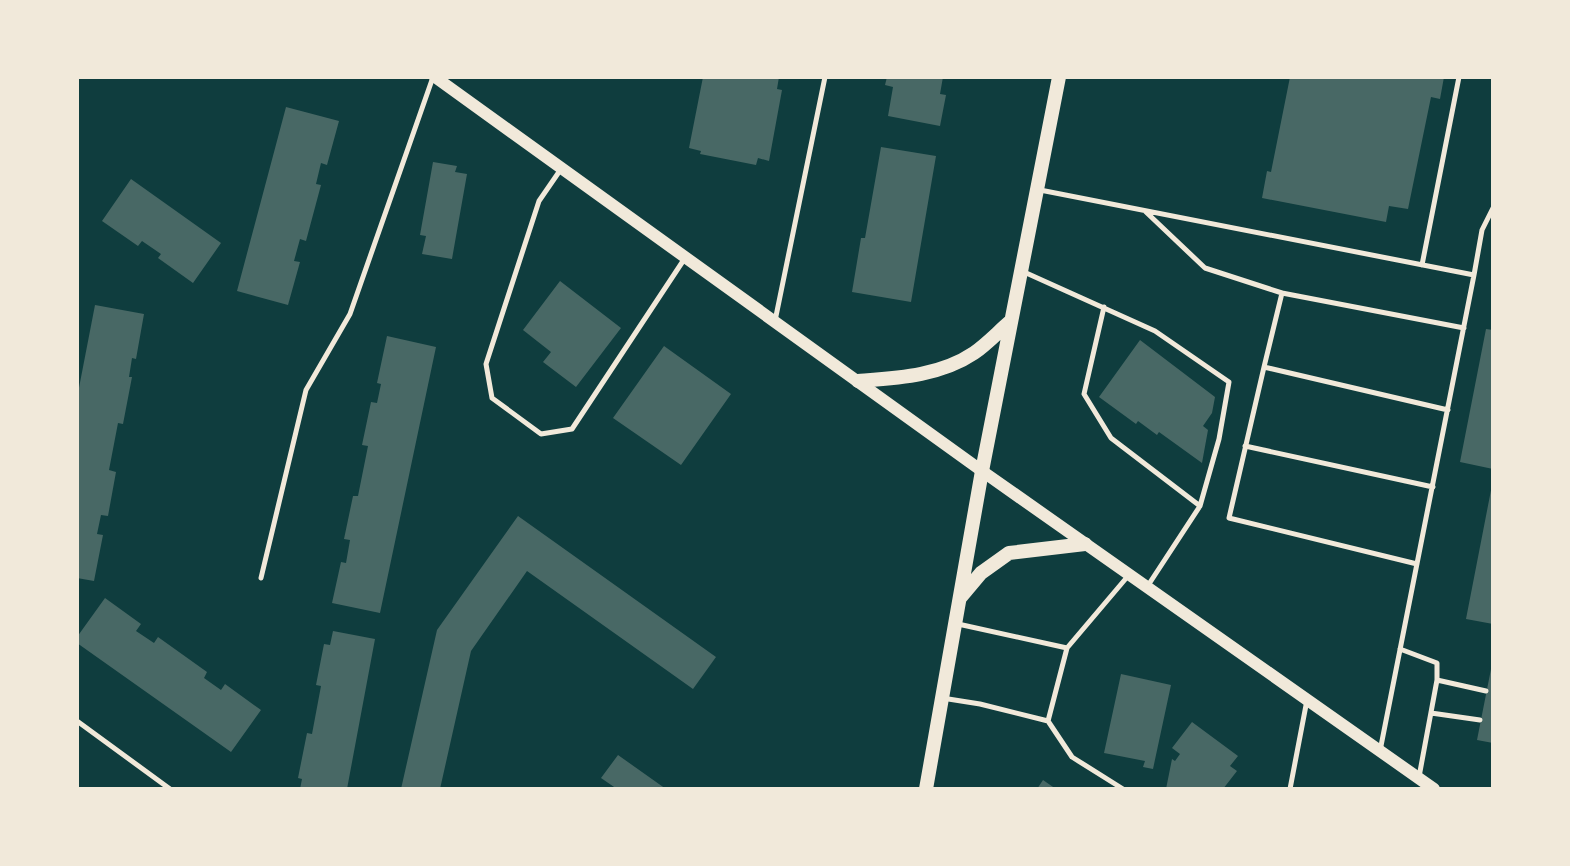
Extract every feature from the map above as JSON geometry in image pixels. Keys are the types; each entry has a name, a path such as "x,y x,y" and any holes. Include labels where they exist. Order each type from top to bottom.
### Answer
{"main road":[{"path":"926,789 982,471 1059,77"},
{"path":"858,382 921,375 948,366 974,354 1011,321"},
{"path":"960,599 981,573 1009,553 1085,544"}],"street":[{"path":"434,77 982,471 1434,789"}],"lane":[{"path":"261,578 306,390 350,314 434,77"},
{"path":"775,322 825,77"},
{"path":"1422,265 1459,77"},
{"path":"561,169 539,201 486,363 492,398 541,434 572,429 685,257"},
{"path":"1037,190 1474,275"},
{"path":"1380,751 1482,230 1493,208"},
{"path":"1145,211 1205,268 1282,293 1464,328"},
{"path":"1021,271 1155,331 1229,382 1219,439 1200,506 1147,587"},
{"path":"1282,293 1229,518 1417,564"},
{"path":"1104,307 1084,394 1111,438 1200,506"},
{"path":"1264,368 1448,410"},
{"path":"1245,446 1433,487"},
{"path":"1048,720 1067,648 1129,575"},
{"path":"956,624 1067,648"},
{"path":"1401,649 1437,663 1437,680 1419,778"},
{"path":"1437,680 1486,691"},
{"path":"942,698 1048,720 1073,757 1123,789"},
{"path":"1290,789 1307,700"},
{"path":"1431,713 1480,720"},
{"path":"77,721 170,789"}],"building":[{"path":"703,77 779,77 777,89 782,90 769,161 758,158 756,165 700,154 701,151 689,148"},
{"path":"887,77 943,77 940,94 946,95 940,126 888,116 893,87 885,85"},
{"path":"1290,77 1444,77 1440,99 1431,97 1408,209 1389,206 1386,222 1262,198 1267,171 1271,172"},
{"path":"286,107 339,121 327,165 321,163 316,184 321,185 306,241 300,239 294,261 300,262 288,305 237,291"},
{"path":"881,147 936,156 911,302 852,292 861,238 865,238"},
{"path":"433,162 457,166 455,172 467,174 452,259 422,254 426,236 420,235"},
{"path":"131,179 221,243 193,283 158,258 161,254 142,241 138,246 102,221"},
{"path":"560,281 621,328 576,387 543,362 551,352 523,330"},
{"path":"95,305 144,314 136,359 132,358 129,377 132,377 123,424 118,423 109,470 116,472 108,516 101,515 97,534 103,535 94,581 77,578 77,398"},
{"path":"1486,329 1493,330 1493,469 1460,462"},
{"path":"387,336 436,347 380,613 332,603 341,562 346,563 350,540 344,539 353,496 358,496 368,446 362,445 371,402 377,403 381,384 377,383"},
{"path":"1140,340 1215,397 1212,413 1203,426 1208,430 1202,463 1159,432 1157,435 1138,421 1136,424 1099,397"},
{"path":"664,346 731,394 681,465 613,418"},
{"path":"1493,485 1493,624 1466,619"},
{"path":"518,516 716,657 693,689 527,571 471,651 440,789 401,789 437,630"},
{"path":"105,598 141,624 136,631 154,643 158,637 207,672 204,678 221,690 225,684 261,710 231,752 77,643 77,637"},
{"path":"333,631 375,639 347,789 300,789 302,779 298,778 307,733 312,734 321,686 316,685 324,644 330,645"},
{"path":"1493,669 1493,743 1477,740"},
{"path":"1121,674 1171,685 1153,769 1143,767 1145,761 1104,753"},
{"path":"1192,722 1238,756 1230,766 1237,771 1223,789 1166,789 1172,759 1175,761 1180,754 1172,748"},
{"path":"618,755 666,789 617,789 601,778"},
{"path":"1043,780 1056,789 1037,789"}]}
